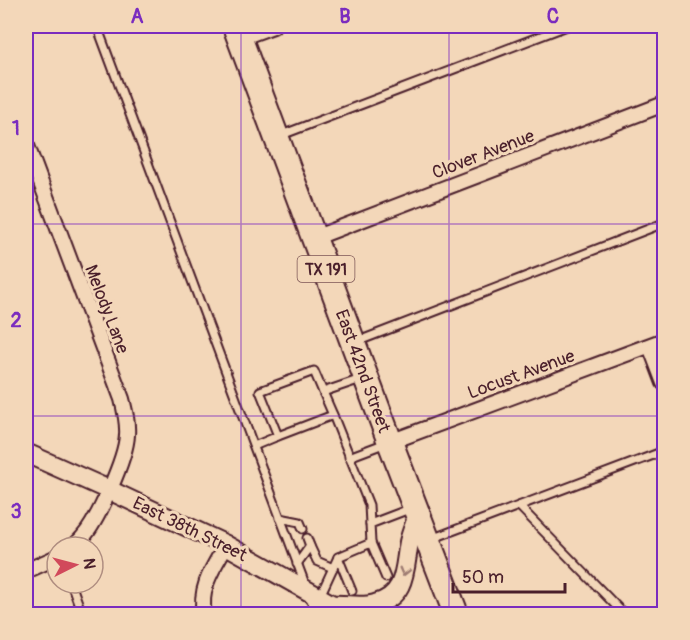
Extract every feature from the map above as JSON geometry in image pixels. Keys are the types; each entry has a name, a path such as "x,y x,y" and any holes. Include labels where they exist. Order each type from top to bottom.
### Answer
{"highway":[{"name":"East 42nd Street","path":"237,32 456,615"}],"street":[{"path":"237,32 273,26"},
{"name":"Clover Avenue","path":"314,238 664,104"},
{"name":"Melody Lane","path":"26,143 122,399 127,418 125,448 109,490"},
{"name":"Locust Avenue","path":"390,442 664,340"},
{"path":"650,346 664,382"},
{"name":"East 38th Street","path":"26,453 226,544 319,602 349,615"},
{"path":"84,535 109,490"},
{"path":"319,602 373,605 390,597 398,589 404,577 409,541 417,511"},
{"path":"204,615 203,591 207,578 226,544"},
{"path":"26,571 45,562"}],"lane":[{"path":"97,26 297,564 319,602"},
{"path":"276,137 567,26"},
{"path":"353,343 664,223"},
{"path":"278,436 260,391 314,370 369,505 371,543 386,578"},
{"path":"323,392 366,377"},
{"path":"254,446 333,415"},
{"path":"349,456 390,442"},
{"path":"428,540 664,451"},
{"path":"519,506 624,615"},
{"path":"370,524 417,511"},
{"path":"280,518 300,522 303,529"},
{"path":"307,538 317,561 333,568"},
{"path":"319,602 338,557 371,543"},
{"path":"297,564 310,546"},
{"path":"338,557 352,591"},
{"path":"75,595 82,615"}]}
